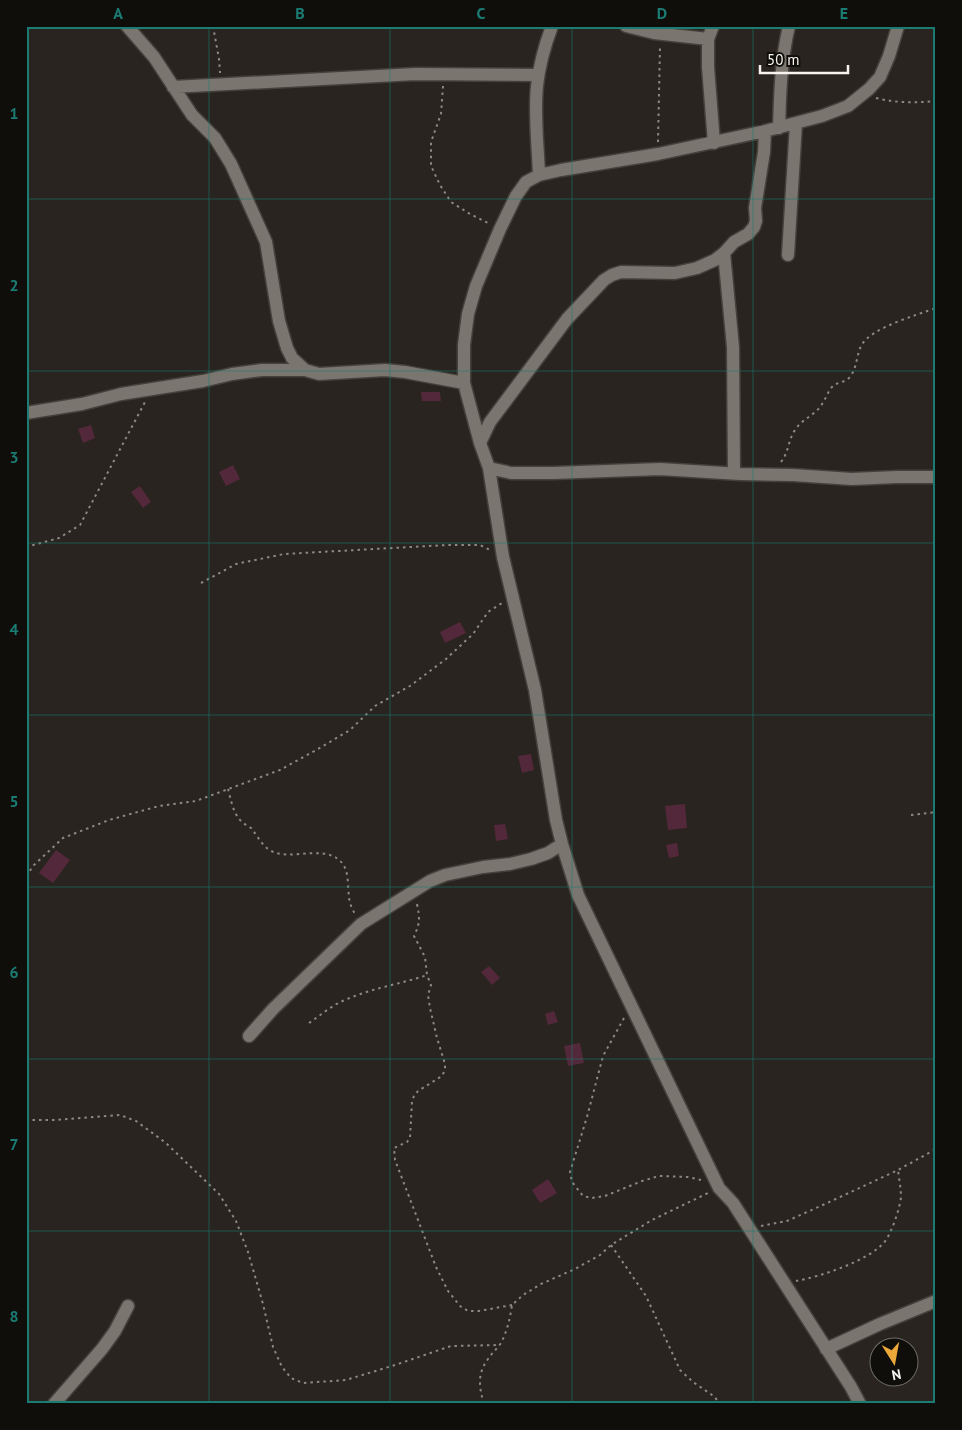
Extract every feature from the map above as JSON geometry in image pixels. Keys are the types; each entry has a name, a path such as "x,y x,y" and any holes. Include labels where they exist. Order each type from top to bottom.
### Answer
{"street":[{"path":"127,26 154,57 192,115 215,138 231,164 266,242 279,321 286,348 292,358 305,370"},
{"path":"539,175 536,113 538,75 552,26"},
{"path":"626,26 708,39"},
{"path":"714,26 708,39 709,84 714,143"},
{"path":"779,128 780,87 789,26"},
{"path":"860,1404 733,1203 719,1188 578,895 556,820 535,690 503,556 489,468 480,443 464,383 464,345 468,314 476,286 500,229 516,196 526,182 539,175 561,170 658,154 779,128 822,116 848,106 869,89 880,77 898,26"},
{"path":"173,88 388,74 538,75"},
{"path":"788,255 796,123"},
{"path":"480,443 490,422 567,319 604,280 621,272 675,273 685,271 707,263 724,253 730,246 748,234 756,221 756,200 764,152 765,131"},
{"path":"724,253 733,347 734,473"},
{"path":"26,413 82,404 121,394 262,370 305,370 319,374 385,370 464,383"},
{"path":"489,468 511,472 553,474 660,469 852,479 936,477"},
{"path":"249,1036 273,1009 361,924 430,881 445,875 531,859 548,853 562,844"},
{"path":"826,1349 887,1320 936,1301"},
{"path":"54,1404 102,1349 115,1331 128,1306"}],"path":[{"path":"213,26 221,84"},
{"path":"656,31 658,154"},
{"path":"444,73 441,114 431,142 431,166 451,202 500,229"},
{"path":"861,95 902,102 936,100"},
{"path":"769,474 785,457 795,430 820,407 833,385 847,380 855,370 862,344 867,338 893,324 936,308"},
{"path":"26,547 59,538 80,525 152,389"},
{"path":"201,584 236,564 284,554 480,544 503,556"},
{"path":"26,876 34,865 63,838 109,820 159,806 196,801 280,770 350,730 375,706 410,686 446,659 473,634 488,612 514,599"},
{"path":"228,790 234,811 269,850 282,854 321,853 339,860 345,867 349,898 361,924"},
{"path":"911,815 936,812"},
{"path":"414,892 419,920 419,926 414,936 425,957 427,975 432,984 428,995 445,1070 442,1076 418,1091 414,1096 412,1101 410,1138 407,1142 394,1148 395,1160 436,1267 448,1291 460,1306 468,1311 479,1311 512,1305 522,1295 600,1255 611,1245 652,1220 719,1188"},
{"path":"309,1023 345,1000 427,975"},
{"path":"631,1004 603,1056 570,1172 572,1182 583,1196 592,1198 605,1196 659,1176 688,1176 704,1180 719,1188"},
{"path":"26,1120 55,1120 120,1115 136,1121 166,1143 219,1194 236,1220 248,1252 273,1347 282,1366 291,1378 303,1383 346,1380 451,1346 500,1345"},
{"path":"749,1228 787,1221 898,1170 936,1149"},
{"path":"784,1283 807,1279 846,1266 863,1258 885,1241 895,1218 900,1198 898,1170"},
{"path":"611,1245 646,1296 680,1370 693,1382 715,1397 720,1404"},
{"path":"484,1404 480,1385 480,1371 488,1358 500,1345 510,1320 512,1305"}],"building":[{"path":"421,392 440,392 441,401 422,401"},
{"path":"91,425 95,438 83,443 78,429"},
{"path":"233,465 240,479 226,486 219,472"},
{"path":"140,486 151,502 143,508 131,492"},
{"path":"460,622 466,633 445,643 440,632"},
{"path":"531,754 534,770 522,773 518,756"},
{"path":"685,804 687,828 668,830 665,806"},
{"path":"505,824 508,839 496,841 494,825"},
{"path":"677,843 679,856 669,858 666,845"},
{"path":"56,850 70,860 53,883 39,873"},
{"path":"489,966 500,978 492,985 481,972"},
{"path":"554,1011 558,1022 548,1025 545,1014"},
{"path":"580,1043 584,1063 568,1066 564,1046"},
{"path":"548,1179 557,1193 540,1203 532,1190"}]}
